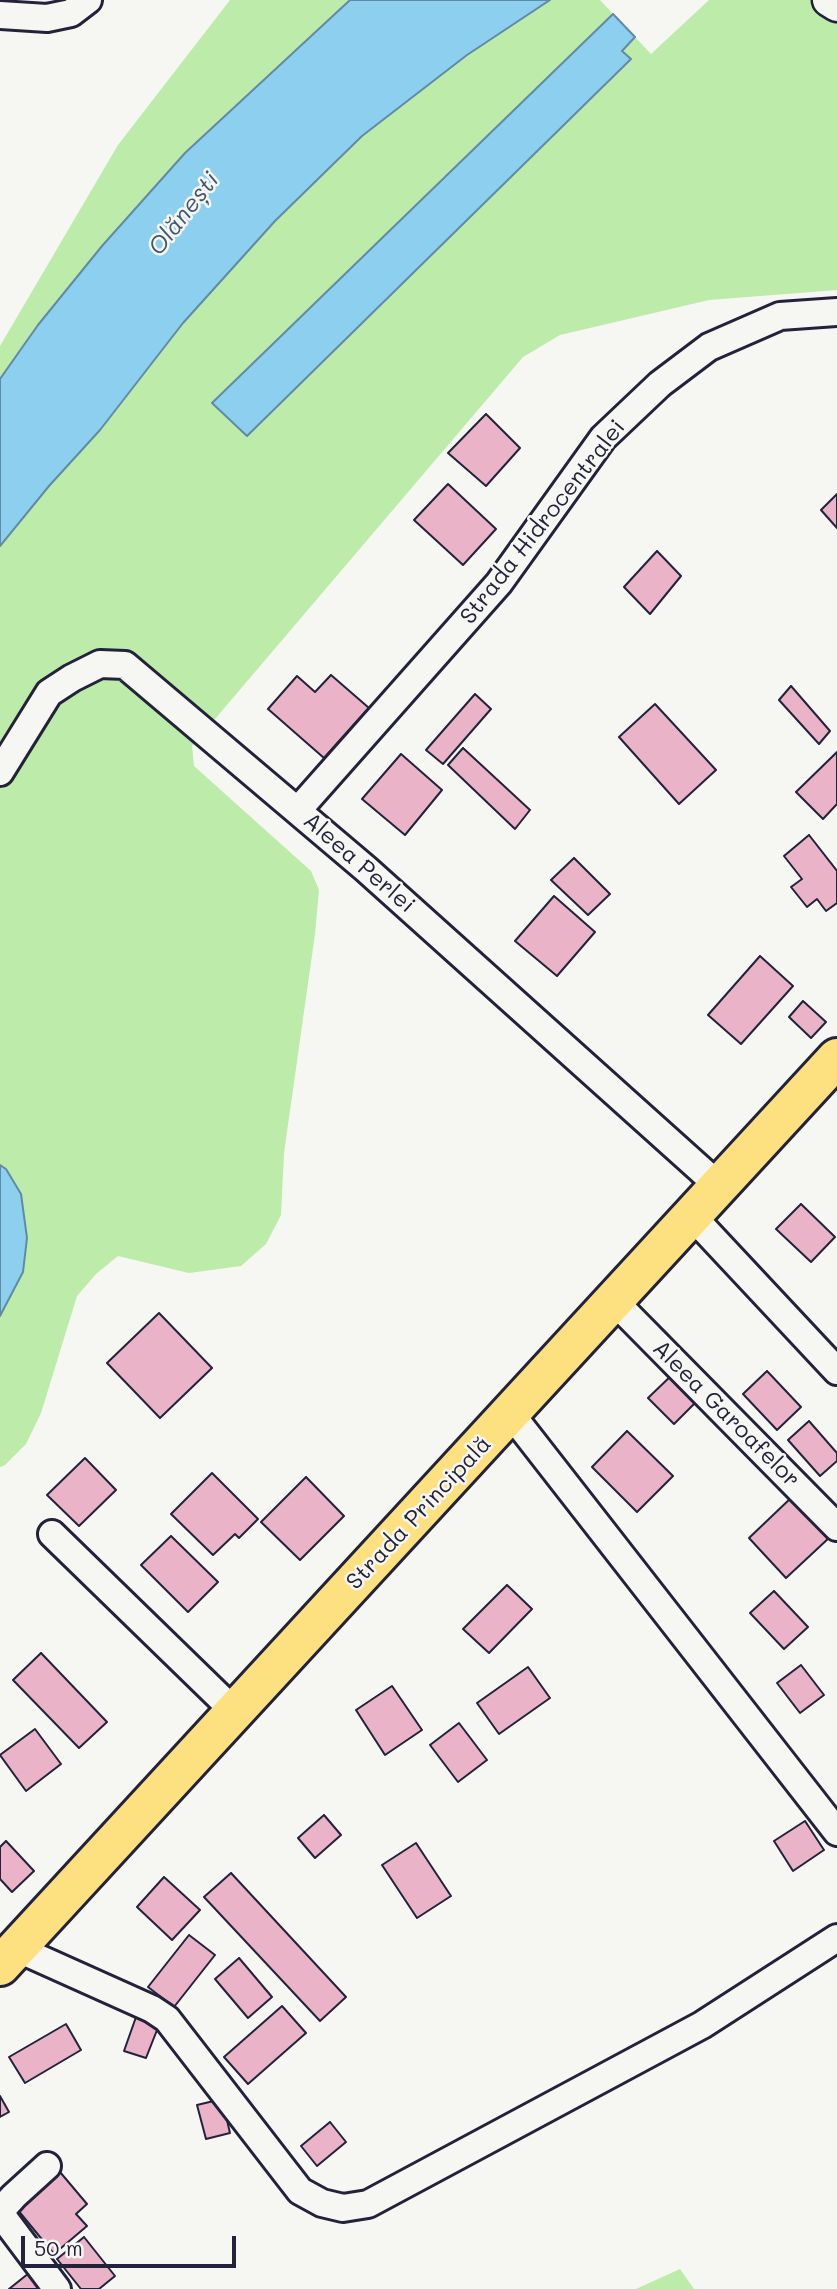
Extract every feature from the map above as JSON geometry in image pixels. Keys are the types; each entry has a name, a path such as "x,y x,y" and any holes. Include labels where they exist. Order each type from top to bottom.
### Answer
{"main road":[{"name":"Strada Principală","path":"8,1957 837,1059"}],"street":[{"path":"0,15 47,18 71,13 88,0"},
{"path":"830,0 837,5"},
{"name":"Strada Hidrocentralei","path":"298,810 499,583 603,438 660,384 709,347 780,316 837,312"},
{"name":"Aleea Perlei","path":"0,772 50,693 100,664 125,665 298,810 719,1186"},
{"path":"692,1216 837,1371"},
{"name":"Aleea Garoafelor","path":"614,1301 837,1527"},
{"path":"511,1414 837,1832"},
{"path":"52,1534 234,1712"},
{"path":"8,1957 152,2009 167,2019 300,2191 322,2203 343,2208 369,2204 389,2194 702,2025 837,1938"},
{"path":"47,2166 4,2207 3,2217 57,2289"}],"green space":[{"path":"230,0 350,0 185,153 102,246 38,325 0,379 0,346 118,145"},
{"path":"550,0 600,0 613,14 212,402 631,59 622,51 635,37 651,54 709,0 837,0 837,290 709,300 560,335 523,357 192,746 194,766 311,871 319,890 284,1153 281,1215 266,1244 241,1266 189,1273 118,1256 96,1274 77,1296 41,1413 26,1444 0,1467 0,546 100,430 183,323 275,221 362,136 467,55"},
{"path":"680,2269 694,2289 636,2289"}],"water":[{"name":"Olănești","path":"350,0 550,0 467,55 362,136 275,221 183,323 100,430 0,546 0,379 38,325 102,246 185,153"},
{"path":"613,14 635,37 622,51 631,59 247,436 212,403"},
{"path":"0,1165 6,1169 21,1194 27,1238 23,1272 0,1316"}],"building":[{"path":"486,414 520,448 486,486 448,453"},
{"path":"448,484 496,529 463,565 414,520"},
{"path":"837,494 837,528 821,510"},
{"path":"657,551 681,576 650,614 624,587"},
{"path":"331,675 369,708 324,758 268,709 297,676 315,692"},
{"path":"791,686 830,731 819,744 779,700"},
{"path":"475,694 491,709 443,764 426,750"},
{"path":"655,704 716,770 679,804 619,737"},
{"path":"463,748 530,810 515,829 448,765"},
{"path":"837,752 837,804 823,819 796,792"},
{"path":"401,754 442,790 405,835 362,799"},
{"path":"809,835 837,871 837,903 826,911 817,899 807,907 791,887 802,879 784,856"},
{"path":"574,858 610,894 588,915 551,880"},
{"path":"554,896 595,932 557,976 515,941"},
{"path":"760,956 793,986 741,1044 708,1015"},
{"path":"803,1001 826,1022 811,1038 789,1017"},
{"path":"801,1204 835,1237 811,1262 776,1229"},
{"path":"159,1313 212,1368 160,1418 107,1363"},
{"path":"767,1371 801,1407 777,1430 743,1394"},
{"path":"675,1372 701,1397 674,1424 648,1398"},
{"path":"809,1421 837,1453 837,1461 820,1476 788,1440"},
{"path":"627,1431 673,1476 637,1512 592,1467"},
{"path":"85,1458 116,1490 79,1526 47,1495"},
{"path":"212,1473 258,1519 239,1538 235,1534 213,1555 171,1514"},
{"path":"306,1477 344,1516 300,1560 261,1522"},
{"path":"793,1496 830,1537 786,1578 749,1538"},
{"path":"171,1536 218,1582 188,1612 141,1565"},
{"path":"507,1585 532,1609 489,1653 463,1629"},
{"path":"774,1591 808,1627 784,1649 750,1613"},
{"path":"41,1653 107,1722 79,1748 13,1680"},
{"path":"801,1665 824,1695 800,1713 777,1683"},
{"path":"528,1667 550,1698 499,1734 477,1703"},
{"path":"392,1686 422,1730 385,1755 356,1710"},
{"path":"459,1723 487,1760 458,1782 430,1745"},
{"path":"35,1729 61,1764 26,1791 0,1755"},
{"path":"324,1815 341,1835 315,1858 298,1838"},
{"path":"805,1821 824,1850 793,1871 774,1841"},
{"path":"6,1841 34,1871 12,1892 0,1879 0,1847"},
{"path":"416,1843 451,1896 417,1918 382,1865"},
{"path":"231,1873 346,1997 320,2021 204,1897"},
{"path":"164,1877 200,1910 172,1940 137,1907"},
{"path":"189,1935 215,1955 174,2007 148,1987"},
{"path":"239,1958 272,1997 248,2018 215,1979"},
{"path":"282,2006 306,2033 248,2084 224,2057"},
{"path":"136,2017 159,2025 146,2058 124,2051"},
{"path":"66,2024 81,2050 25,2083 9,2057"},
{"path":"0,2096 9,2112 0,2117"},
{"path":"222,2099 230,2133 206,2139 197,2105"},
{"path":"330,2122 346,2142 317,2166 301,2146"},
{"path":"60,2172 87,2204 76,2214 87,2226 54,2254 17,2209"},
{"path":"84,2237 115,2276 99,2289 81,2289 57,2259"},
{"path":"29,2273 42,2289 9,2289"}]}
